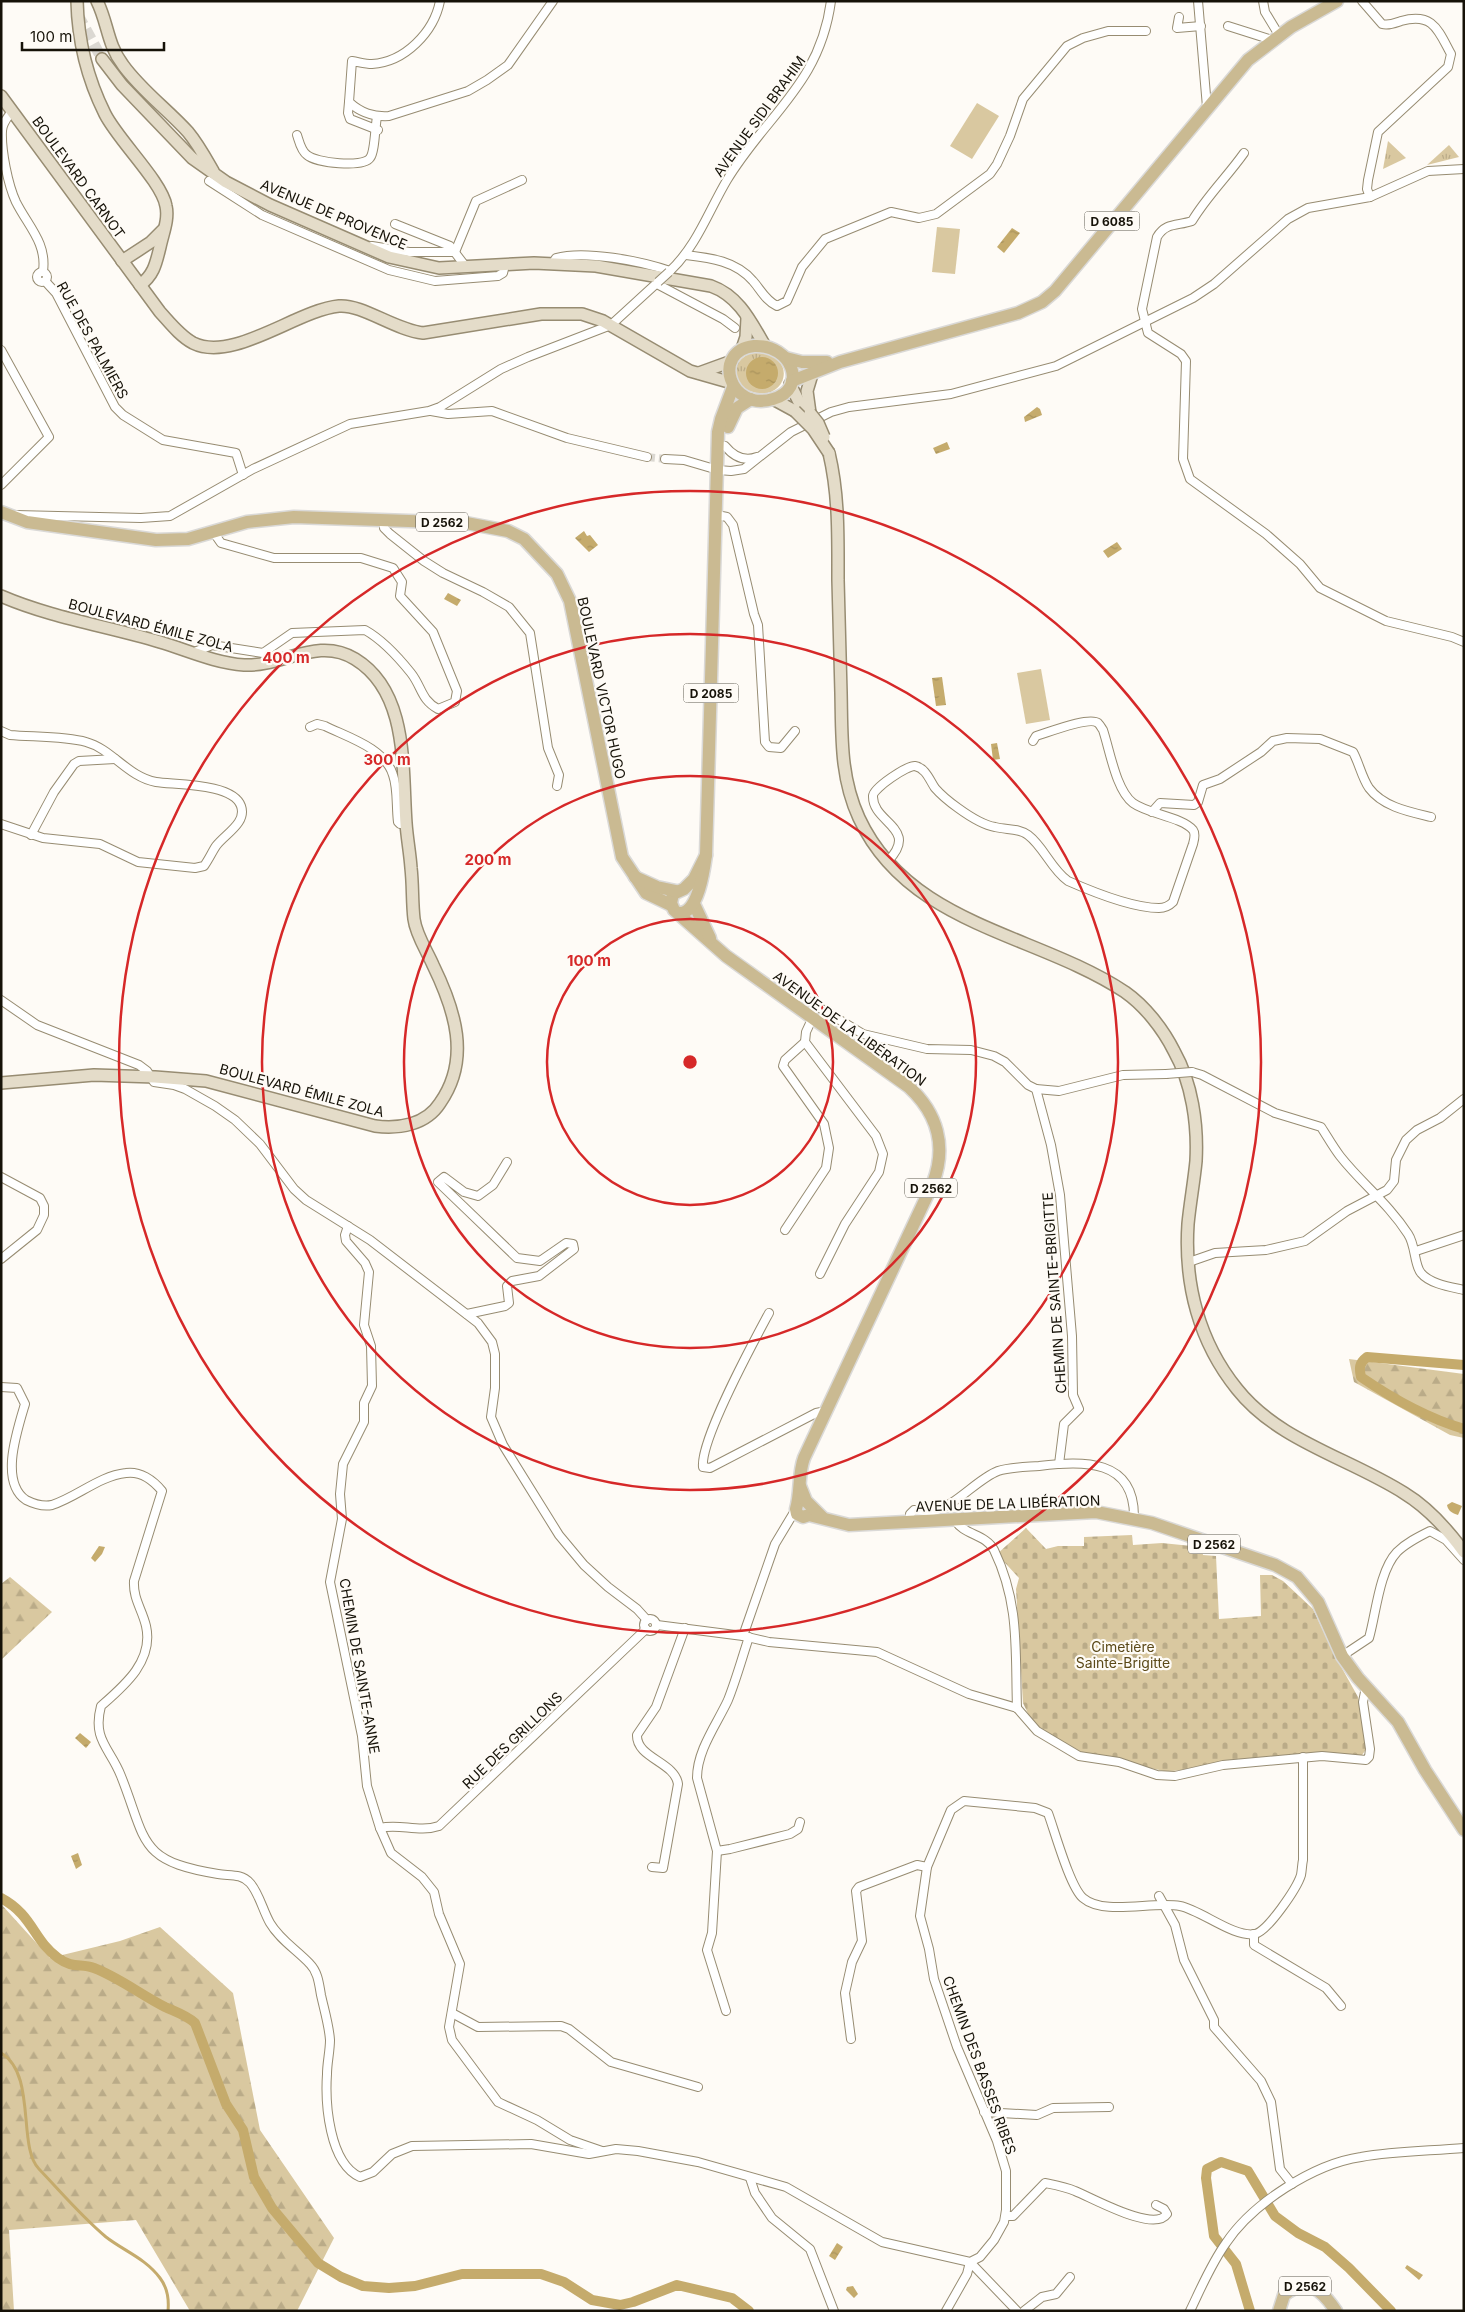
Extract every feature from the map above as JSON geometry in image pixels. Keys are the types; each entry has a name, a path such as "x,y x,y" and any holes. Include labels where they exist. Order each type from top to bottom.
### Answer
{"main road":[{"path":"77,1 82,52 95,91 106,116 164,199 167,217 156,264 152,274 140,285"},
{"name":"AVENUE DE PROVENCE","path":"97,1 102,12 107,36 122,64 135,80 186,130 200,148 212,178"},
{"name":"D 6085","path":"791,382 813,371 840,362 1018,313 1042,302 1055,291 1248,60 1276,37 1337,1"},
{"name":"AVENUE DE PROVENCE","path":"102,59 122,85 212,178 388,257 438,268 552,264 596,266 711,286 732,297 741,306 747,318"},
{"name":"BOULEVARD CARNOT","path":"1,96 132,276 160,312 180,334 192,343 209,348 238,343 293,321 340,306 358,310 403,330 423,333 541,314 582,314 611,326 690,371 732,385"},
{"path":"149,112 191,149 200,148"},
{"path":"122,262 158,236 164,229"},
{"path":"140,250 149,252 156,264"},
{"path":"747,318 765,346"},
{"path":"747,318 746,336 742,349 732,361 729,374 732,385 737,392 751,399 773,399 801,405 810,413 822,431 829,453 838,513 842,756 858,815 866,833 888,861 938,904 977,925 1091,974 1126,993 1149,1014 1174,1050 1187,1080 1194,1116 1196,1158 1188,1226 1189,1262 1196,1313 1209,1348 1234,1386 1249,1404 1264,1417 1331,1456 1405,1493 1437,1520 1464,1552"},
{"path":"742,349 765,346 778,351 786,358 792,367 791,382 801,405 813,429 829,453"},
{"name":"D 6085","path":"786,358 802,362 840,362"},
{"path":"699,373 732,361"},
{"path":"801,405 813,371"},
{"path":"773,399 783,394 791,382"},
{"name":"D 2085","path":"694,902 702,878 706,855 720,470 719,425 732,385"},
{"name":"D 2085","path":"720,470 729,420 737,408 751,399"},
{"name":"BOULEVARD VICTOR HUGO","path":"4,514 27,522 156,540 188,539 247,522 294,517 466,523 508,531 524,539 536,549 557,574 570,601 622,857 646,893 676,909"},
{"name":"BOULEVARD ÉMILE ZOLA","path":"1,596 71,619 160,642 192,653 243,665 259,664 308,651 325,650 355,658 378,680 397,723 403,766 415,921 447,996 456,1024 459,1049 453,1083 437,1108 422,1120 408,1126 383,1128 216,1083 150,1077 94,1075 1,1083"},
{"name":"D 2085","path":"680,890 698,874 706,855"},
{"path":"633,876 657,887 680,890 691,893 694,902 689,911 676,909 671,898 680,890"},
{"name":"AVENUE DE LA LIBÉRATION","path":"694,902 714,947"},
{"name":"AVENUE DE LA LIBÉRATION","path":"676,909 714,947 813,1017 921,1098 936,1125 940,1146 937,1172 804,1458 799,1483 803,1509 824,1519 849,1524 1096,1512 1134,1518 1275,1565 1297,1577 1318,1602 1342,1656 1366,1687 1398,1722 1425,1770 1464,1830"},
{"name":"D 2562","path":"1279,2311 1284,2295 1299,2286 1309,2286 1319,2291 1336,2311"}],"street":[{"path":"376,130 350,119 348,113 352,62 372,64 383,62 410,48 423,38 433,21 440,1"},
{"path":"349,102 358,111 377,116 389,116 468,91 508,65 553,1"},
{"name":"AVENUE SIDI BRAHIM","path":"611,326 686,255 727,180 799,86 814,62 823,40 831,1"},
{"path":"1198,1 1207,107"},
{"path":"1263,1 1265,12 1276,37"},
{"path":"1362,1 1382,24 1413,18 1423,18 1431,22 1437,28 1451,54 1448,67 1378,132 1368,180 1367,189 1370,197"},
{"path":"1180,17 1178,28 1201,26"},
{"path":"1228,26 1276,37"},
{"path":"686,255 726,262 741,268 767,300 777,306 782,305 787,301 802,268 826,239 891,212 919,218 936,214 990,174 997,164 1010,136 1023,99 1067,46 1083,38 1108,31 1146,31"},
{"name":"RUE DES PALMIERS","path":"12,111 2,130 4,157 15,199 42,247 45,258 43,271 47,276 45,281 57,296 116,407 123,415 169,442 236,453 243,475"},
{"path":"297,134 306,155 312,159 357,165 366,163 372,156 377,116"},
{"path":"1244,153 1223,182 1215,187 1192,221 1174,224 1161,230 1142,309 1148,333 1181,354 1186,361 1183,459 1190,479 1266,534 1300,564 1320,588 1386,621 1452,637 1464,642"},
{"path":"665,459 684,460 720,470 744,469 759,456 802,426 831,412 849,406 951,394 1056,366 1144,321 1176,307 1214,284 1242,257 1294,215 1317,206 1370,197 1428,171 1464,169"},
{"path":"212,178 262,215 389,270 421,278 452,281 498,276 503,273 505,265"},
{"path":"455,252 476,201 522,180"},
{"path":"395,224 450,246 466,267"},
{"path":"360,244 409,252 455,252"},
{"path":"552,264 556,258 565,256 593,256 640,262 669,272"},
{"path":"656,284 723,319 735,328"},
{"path":"4,514 142,518 170,516 243,475 350,424 429,411 440,407 502,369 528,356 611,326"},
{"path":"1,350 49,437 1,485"},
{"path":"429,411 448,414 492,411 567,438 647,457"},
{"path":"725,446 730,453 740,458 759,456"},
{"path":"717,515 727,517 733,525 758,625 765,742 769,747 781,748 795,731"},
{"path":"384,520 384,528 424,561 508,607 530,633 548,748 559,775 557,786"},
{"path":"192,653 212,645 263,653 292,633 365,630 373,634 411,673 428,704 438,709 455,702 457,691 433,632 400,596 402,582 393,568 361,558 274,558 220,543 214,533"},
{"path":"888,861 896,851 900,838 896,830 877,808 873,796 875,790 908,767 916,766 924,771 936,789 958,808 983,823 1023,831 1030,836 1060,876 1068,881 1125,901 1160,908 1168,907 1173,902 1195,836 1193,830 1186,825 1136,805 1126,796 1103,730 1098,723 1092,721 1072,725 1036,736 1034,741"},
{"path":"310,727 317,724 325,726 376,752 387,763 394,775 398,822 406,824"},
{"path":"1,731 10,735 88,742 101,748 146,779 202,786 226,793 239,802 242,816 238,823 222,839 207,862 200,867 138,862 100,844 31,835 1,824"},
{"path":"1152,812 1160,803 1194,806 1198,802 1203,785 1220,779 1261,752 1273,741 1287,738 1303,738 1320,739 1353,752 1369,787 1383,801 1431,817"},
{"path":"31,835 54,792 74,764 79,761 115,759"},
{"path":"789,1000 800,996 863,1034 927,1049 971,1050 994,1056 1005,1062 1028,1085 1036,1089 1059,1091 1123,1075 1192,1072 1202,1075 1275,1113 1321,1127 1339,1155 1377,1194 1408,1234 1416,1251 1418,1270 1423,1276 1464,1290"},
{"path":"1,1000 37,1025 139,1065 147,1071 154,1082 185,1089 215,1106 235,1120 260,1144 294,1189 306,1200 370,1240 478,1323 492,1342 495,1354 495,1378 491,1417 503,1445 560,1535 584,1565 608,1587 637,1609 646,1620"},
{"path":"785,1230 826,1168 829,1148 824,1124 783,1066 785,1060 805,1042 806,1032 813,1017"},
{"path":"805,1042 876,1136 883,1154 879,1172 845,1224 820,1274"},
{"name":"CHEMIN DE SAINTE-BRIGITTE","path":"1036,1089 1051,1145 1060,1195 1072,1336 1073,1396 1079,1409 1064,1424 1059,1464"},
{"path":"1189,1262 1214,1252 1266,1250 1305,1240 1347,1210 1387,1190 1394,1181 1396,1160 1406,1140 1417,1130 1440,1118 1464,1099"},
{"path":"467,1314 505,1306 509,1302 507,1286 512,1281 539,1276 574,1249 573,1244 566,1243 540,1261 517,1258 438,1182 444,1177 464,1192 478,1196 493,1185 507,1162"},
{"path":"1,1177 40,1198 44,1206 44,1215 37,1230 1,1259"},
{"name":"CHEMIN DE SAINTE-ANNE","path":"348,1226 345,1235 346,1241 365,1263 369,1272 364,1325 371,1346 372,1386 364,1403 364,1422 343,1464 340,1494 342,1519 330,1582 362,1736 367,1786 380,1828 391,1853 422,1877 434,1892 439,1914 460,1964 449,2027 452,2040 498,2102 537,2120 570,2140 603,2151"},
{"path":"1416,1251 1464,1235"},
{"path":"769,1313 734,1382 704,1450 703,1467 710,1468 816,1413 826,1411"},
{"path":"1,1387 17,1388 25,1404 5,1470 10,1488 18,1497 40,1506 52,1505 108,1478 127,1472 142,1475 153,1480 162,1491 134,1581 134,1595 146,1626 146,1647 138,1668 125,1685 101,1706 98,1731 121,1775 137,1824 150,1849 168,1860 190,1869 220,1875 237,1875 249,1882 270,1924 312,1966 318,1978 330,2039 326,2076 333,2138 343,2163 360,2177 373,2172 392,2154 412,2146 531,2144 574,2153 589,2154 616,2148 698,2162 786,2187 882,2242 970,2262 1017,2311"},
{"path":"910,1522 910,1514 914,1510 934,1511 996,1472 1059,1464 1090,1463 1111,1470 1126,1484 1133,1502 1134,1518"},
{"path":"726,2011 707,1950 712,1933 717,1850 697,1778 697,1770 712,1730 728,1700 775,1544 787,1521 803,1509"},
{"path":"955,1520 961,1527 987,1541 993,1549 1007,1579 1013,1605 1017,1708"},
{"path":"1342,1656 1369,1638 1380,1586 1396,1554 1410,1542 1430,1531 1446,1540 1464,1560"},
{"path":"646,1620 652,1619 656,1625"},
{"path":"646,1620 644,1626 646,1630 652,1631 656,1625"},
{"path":"656,1625 780,1643 878,1652 969,1694 1017,1708 1037,1731 1079,1756 1119,1762 1157,1775 1175,1776 1223,1765 1303,1757 1322,1756 1366,1760 1369,1757 1368,1721 1363,1702 1366,1687"},
{"path":"652,1867 663,1868 678,1784 675,1776 639,1745 637,1735 656,1708 685,1628"},
{"name":"RUE DES GRILLONS","path":"380,1828 394,1825 428,1830 439,1826 646,1630"},
{"path":"1303,1757 1303,1860 1301,1875 1265,1929 1254,1934 1254,1945 1326,1988 1341,2006"},
{"name":"CHEMIN DES BASSES RIBES","path":"970,2262 980,2257 994,2240 1006,2216 1006,2171 957,2047 934,1979 929,1949 920,1916 927,1867 951,1810 964,1801 1035,1808 1048,1814 1073,1886 1082,1897 1094,1905 1107,1907 1163,1904 1182,1907 1241,1932 1254,1934"},
{"path":"717,1850 730,1849 790,1834 798,1829 800,1822"},
{"path":"851,2038 845,1993 852,1962 862,1941 856,1891 859,1887 917,1865 927,1867"},
{"path":"1159,1896 1175,1925 1184,1960 1214,2020 1214,2028 1261,2081 1271,2102 1280,2169 1292,2184"},
{"path":"452,2014 478,2027 486,2028 561,2026 569,2029 611,2062 698,2086"},
{"path":"984,2112 1037,2115 1053,2108 1109,2107"},
{"path":"1190,2311 1216,2259 1240,2225 1292,2184 1309,2174 1359,2157 1464,2148"},
{"path":"750,2178 754,2193 772,2218 810,2250 834,2311"},
{"path":"1006,2216 1014,2216 1045,2183 1074,2190 1124,2212 1159,2221 1164,2219 1167,2214 1164,2209 1156,2205"},
{"path":"946,2311 967,2274 970,2262"},
{"path":"1024,2311 1042,2297 1056,2294 1070,2277"}],"green space":[{"path":"977,103 999,116 972,159 950,146"},
{"path":"1388,141 1406,158 1383,169"},
{"path":"1449,145 1459,157 1427,165"},
{"path":"937,227 960,229 955,274 932,272"},
{"path":"750,353 767,354 778,360 783,369 783,378 779,386 770,392 758,393 743,388 737,377 736,368 740,360"},
{"path":"1041,669 1050,720 1026,724 1017,673"},
{"path":"1349,1359 1464,1374 1464,1438 1450,1435 1354,1382"},
{"name":"Cimetière Sainte-Brigitte","path":"1026,1528 1046,1549 1058,1546 1084,1546 1084,1537 1132,1535 1133,1545 1162,1543 1201,1547 1203,1555 1216,1556 1219,1619 1261,1616 1260,1575 1272,1575 1283,1581 1313,1609 1334,1654 1358,1697 1367,1748 1362,1755 1357,1757 1257,1758 1224,1761 1164,1771 1081,1753 1036,1727 1023,1703 1016,1589 1019,1578 997,1554"},
{"path":"10,1577 52,1612 1,1660 1,1584"},
{"path":"1,1904 50,1958 120,1941 160,1927 233,1993 260,2130 334,2238 297,2311 190,2311 136,2220 9,2230 14,2311 1,2311"}],"water":[{"path":"1012,228 1020,233 1004,253 997,247"},
{"path":"762,357 773,362 778,373 773,384 762,389 751,384 746,373 751,362"},
{"path":"1037,407 1042,415 1025,422 1024,417"},
{"path":"947,442 950,449 936,454 933,448"},
{"path":"584,531 598,545 589,552 575,538"},
{"path":"1117,542 1122,549 1108,558 1103,551"},
{"path":"448,593 461,600 457,606 444,599"},
{"path":"942,677 946,705 936,706 932,678"},
{"path":"997,743 1000,759 993,760 991,744"},
{"path":"1452,1502 1462,1506 1458,1515 1448,1509 1447,1505"},
{"path":"99,1546 105,1547 95,1562 91,1558"},
{"path":"80,1733 91,1742 86,1748 75,1738"},
{"path":"78,1853 82,1865 76,1869 71,1856"},
{"path":"837,2243 843,2247 835,2260 829,2256"},
{"path":"1407,2265 1423,2275 1419,2280 1405,2268"},
{"path":"853,2286 858,2294 854,2298 846,2290 847,2287"}],"waterway":[{"path":"1464,1365 1367,1357 1362,1361 1360,1368 1361,1377 1385,1393 1424,1414 1464,1429"},
{"path":"1,1898 20,1912 43,1943 58,1958 68,1964 89,1967 104,1972 195,2023 226,2104 243,2130 254,2177 272,2208 318,2263 341,2277 363,2286 389,2288 415,2286 462,2274 541,2274 564,2282 592,2300 620,2305 677,2285 732,2298 749,2311"},
{"path":"1,2053 12,2063 19,2077 23,2093 29,2145 33,2159 39,2169 106,2237 154,2271 166,2289 168,2311"},
{"path":"1250,2311 1236,2264 1214,2236 1206,2178 1207,2169 1221,2162 1248,2171 1275,2216 1298,2233 1325,2247 1349,2268 1391,2311"}],"tunnel":[{"path":"78,15 102,59"},
{"path":"647,457 665,459"}]}
